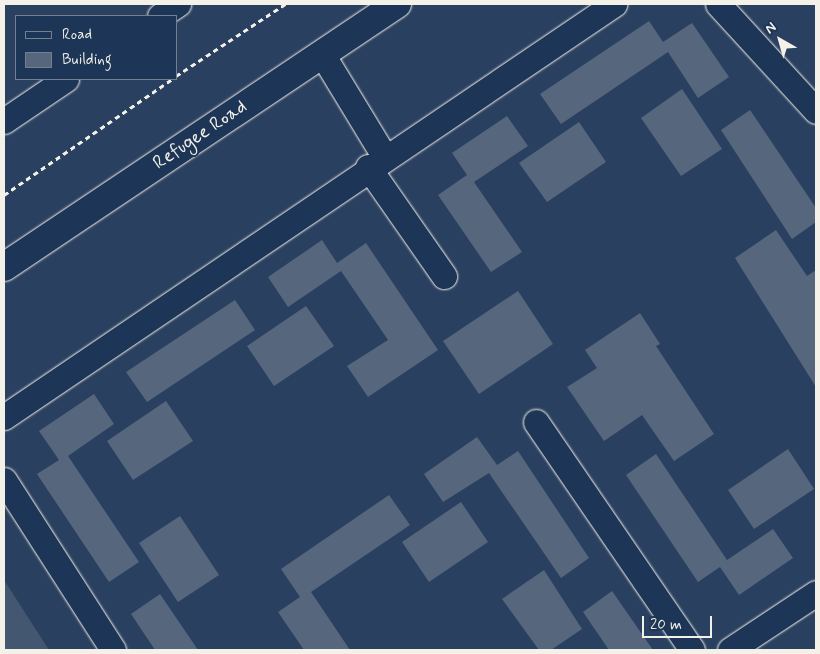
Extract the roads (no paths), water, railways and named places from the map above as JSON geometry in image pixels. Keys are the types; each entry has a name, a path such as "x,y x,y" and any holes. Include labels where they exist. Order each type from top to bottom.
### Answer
{"main road":[{"name":"Refugee Road","path":"4,267 397,4"}],"street":[{"path":"162,15 178,4"},
{"path":"4,417 376,161 614,4"},
{"path":"718,4 816,111"},
{"path":"322,54 376,161 444,276"},
{"path":"4,121 65,80"},
{"path":"536,422 692,650"},
{"path":"4,480 113,650"},
{"path":"730,650 816,593"}]}
